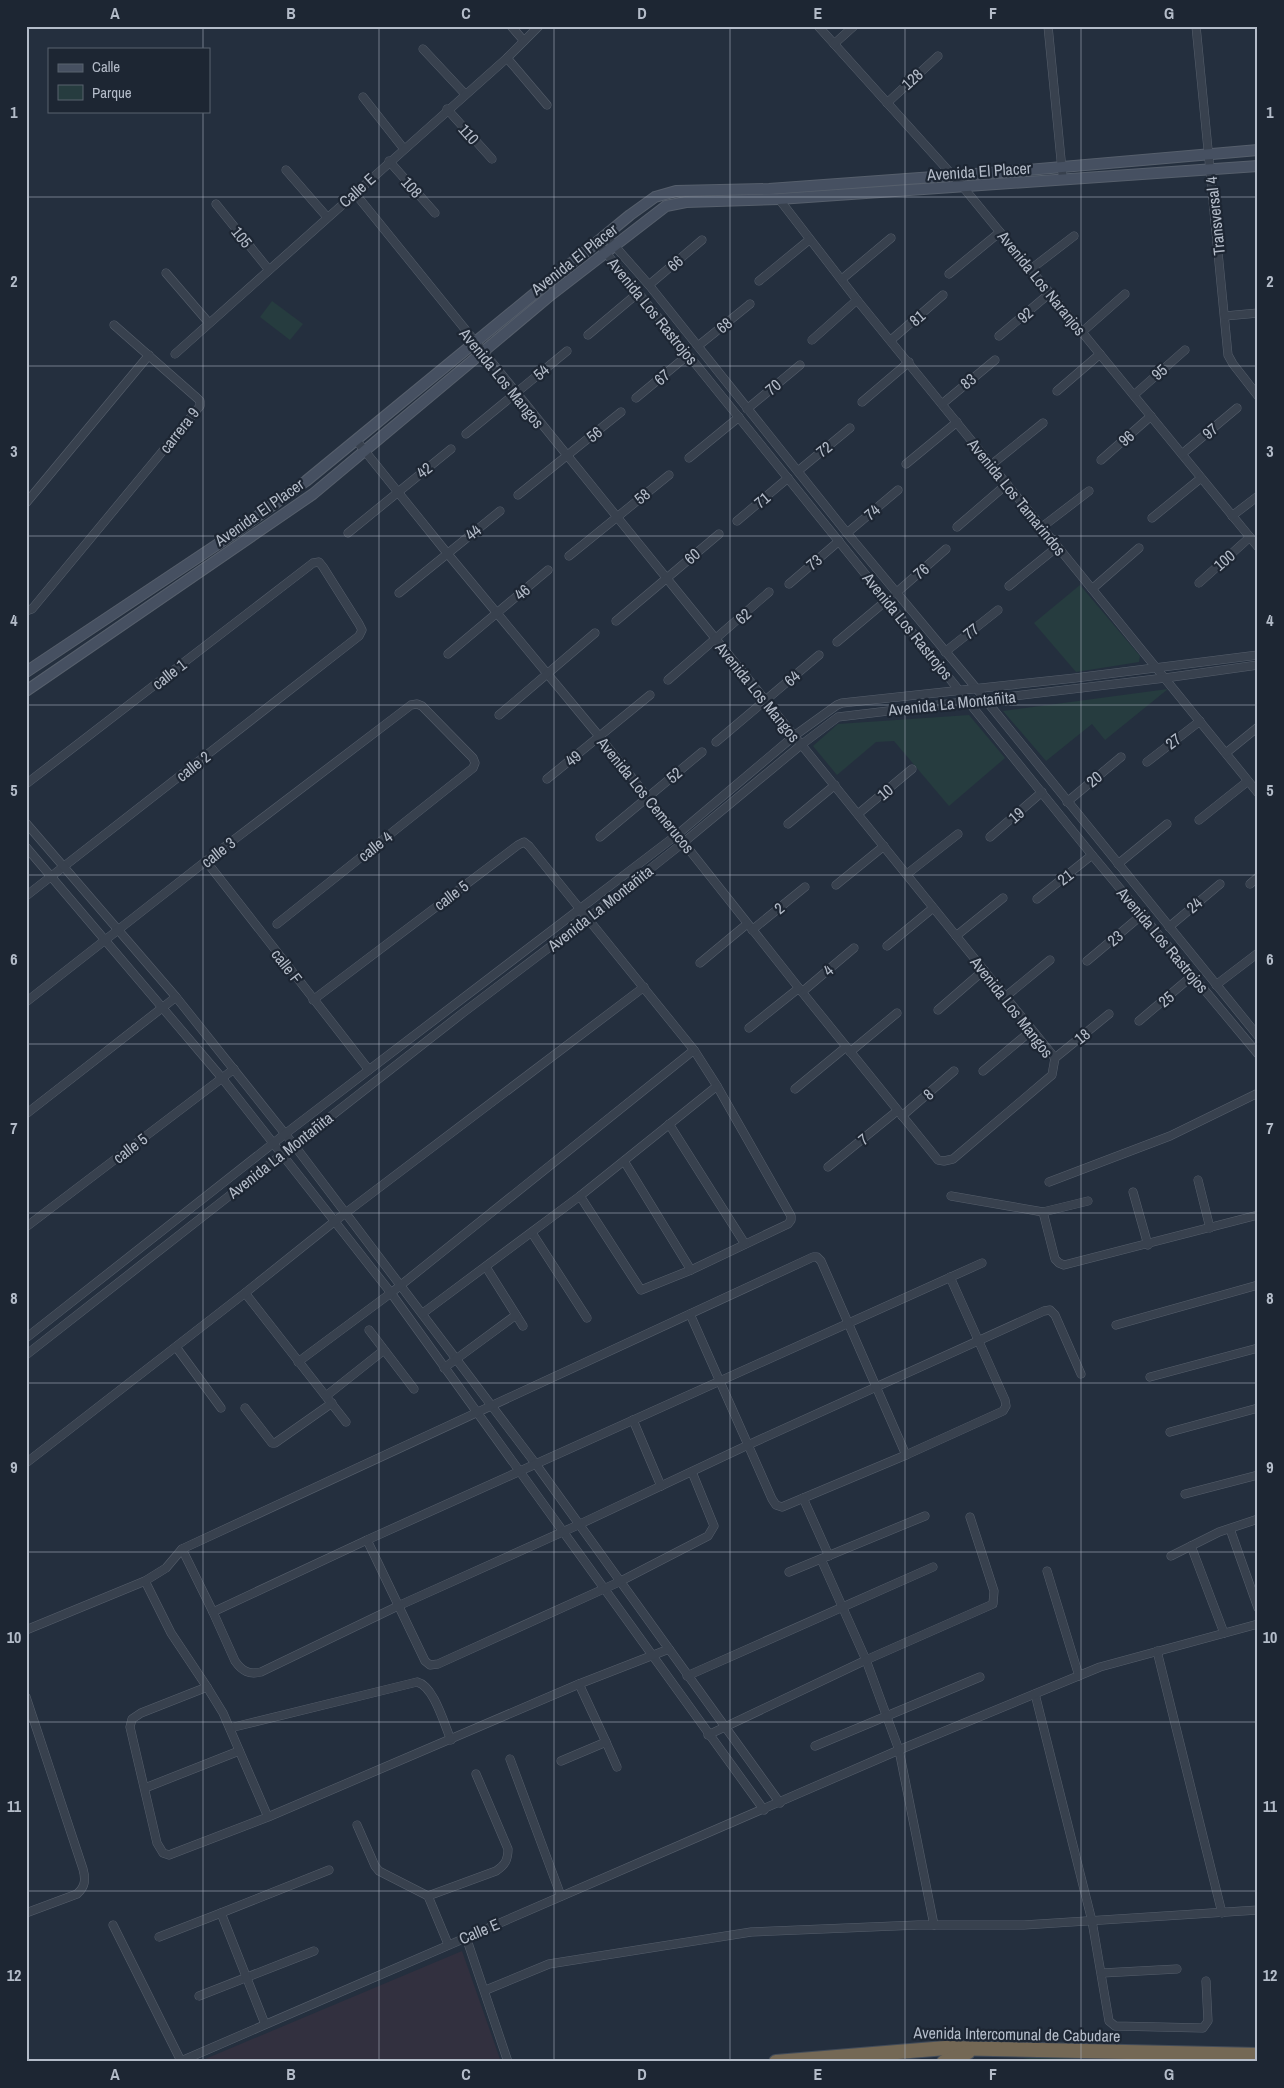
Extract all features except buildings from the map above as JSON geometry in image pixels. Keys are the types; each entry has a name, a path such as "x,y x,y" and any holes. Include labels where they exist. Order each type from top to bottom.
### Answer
{"highway":[{"name":"Avenida Intercomunal de Cabudare","path":"776,2062 835,2060 946,2048 1258,2055"},
{"path":"944,2062 974,2050"}],"street":[{"path":"511,26 524,40"},
{"name":"Calle E","path":"175,354 354,192 507,58 539,26"},
{"name":"Avenida Los Naranjos","path":"818,26 963,187 1258,547"},
{"path":"834,44 854,26"},
{"path":"1048,26 1063,180"},
{"name":"Transversal 4","path":"1196,26 1230,360 1258,396"},
{"path":"423,48 465,94"},
{"name":"128","path":"887,103 938,56"},
{"path":"507,58 547,105"},
{"path":"363,97 404,148"},
{"name":"110","path":"447,110 492,159"},
{"name":"Avenida El Placer","path":"26,672 233,534 306,481 655,197 676,191 769,189 953,176 1258,150"},
{"name":"108","path":"389,161 435,213"},
{"name":"Avenida El Placer","path":"26,691 313,494 552,294 666,206 686,202 779,199 1258,166"},
{"path":"286,170 327,217"},
{"name":"Avenida Los Mangos","path":"354,192 515,394 835,785 1055,1058 1052,1075 954,1159 938,1160 932,1153"},
{"name":"Avenida Los Tamarindos","path":"779,199 809,240 1258,792"},
{"name":"105","path":"216,204 269,270"},
{"path":"949,274 1000,232"},
{"path":"1031,269 1074,236"},
{"path":"842,279 891,238"},
{"name":"Avenida Los Rastrojos","path":"602,240 615,246 648,285 847,533 976,688 1258,1036"},
{"name":"Avenida Los Rastrojos","path":"602,240 606,254 969,700 1092,856 1143,914 1258,1054"},
{"name":"66","path":"648,285 702,240"},
{"path":"759,281 809,240"},
{"path":"166,273 209,323"},
{"path":"588,335 638,293"},
{"name":"92","path":"999,336 1050,293"},
{"path":"1082,332 1125,294"},
{"name":"81","path":"891,340 943,295"},
{"path":"812,340 858,300"},
{"name":"68","path":"698,346 750,304"},
{"path":"1225,316 1258,313"},
{"path":"26,503 149,354 114,325"},
{"name":"95","path":"1134,395 1185,350"},
{"name":"54","path":"466,434 567,351"},
{"name":"carrera 9","path":"26,608 29,610 32,608 200,406 200,401 149,354"},
{"path":"1057,391 1100,354"},
{"name":"67","path":"636,398 688,355"},
{"name":"83","path":"942,404 995,360"},
{"path":"862,402 909,362"},
{"name":"70","path":"747,409 800,365"},
{"name":"97","path":"1182,454 1237,408"},
{"name":"56","path":"518,495 621,412"},
{"name":"96","path":"1101,460 1151,416"},
{"path":"689,458 739,418"},
{"path":"906,464 957,422"},
{"path":"991,464 1043,423"},
{"name":"72","path":"798,471 850,428"},
{"name":"Avenida Los Cemerucos","path":"356,440 599,736 932,1153"},
{"name":"42","path":"348,533 451,449"},
{"name":"58","path":"569,556 668,475"},
{"name":"71","path":"737,521 788,478"},
{"path":"1152,518 1201,478"},
{"path":"957,527 1007,484"},
{"name":"74","path":"847,533 898,490"},
{"path":"1042,526 1089,491"},
{"path":"1232,516 1258,496"},
{"name":"44","path":"399,593 500,511"},
{"name":"60","path":"616,620 719,534"},
{"name":"100","path":"1199,582 1250,537"},
{"name":"73","path":"789,584 839,541"},
{"path":"1009,586 1057,547"},
{"path":"1092,589 1139,548"},
{"name":"76","path":"896,592 946,549"},
{"name":"calle 1","path":"26,784 313,563 318,562 323,567 359,624 362,630 359,636"},
{"name":"46","path":"448,654 548,570"},
{"name":"62","path":"668,680 769,592"},
{"path":"837,642 887,600"},
{"name":"77","path":"945,652 998,610"},
{"path":"499,716 595,633"},
{"name":"calle 2","path":"26,896 359,636"},
{"name":"64","path":"716,742 819,655"},
{"name":"Avenida La Montañita","path":"26,1338 285,1134 581,910 678,834 794,736 842,703 1258,655"},
{"name":"Avenida La Montañita","path":"26,1355 294,1144 588,918 684,842 801,745 843,715 1164,678 1258,665"},
{"name":"49","path":"547,779 650,695"},
{"name":"calle 3","path":"26,1002 206,861 411,705 417,704 422,706 435,719 472,758 475,763 473,768"},
{"name":"27","path":"1147,762 1200,721"},
{"path":"1226,754 1258,726"},
{"name":"52","path":"600,837 702,752"},
{"name":"20","path":"1067,802 1122,757"},
{"name":"calle 4","path":"277,924 473,768"},
{"name":"10","path":"858,814 912,770"},
{"path":"1199,820 1248,781"},
{"path":"788,824 835,785"},
{"name":"19","path":"990,837 1042,792"},
{"path":"26,823 176,998 294,1144 535,1463 723,1727 780,1803"},
{"path":"1118,864 1167,824"},
{"path":"906,874 958,834"},
{"name":"calle 5","path":"314,1000 518,844 524,842 529,846 581,910"},
{"path":"836,885 884,846"},
{"path":"26,847 222,1078 391,1293 651,1656 764,1810"},
{"name":"21","path":"1037,899 1092,856"},
{"name":"calle F","path":"206,861 369,1070"},
{"path":"1250,884 1258,878"},
{"name":"24","path":"1169,927 1220,884"},
{"name":"2","path":"700,963 806,887"},
{"path":"956,936 1003,898"},
{"path":"887,946 933,908"},
{"path":"580,1196 641,1290 691,1270 788,1224 791,1220 791,1216 717,1086 694,1050 581,910"},
{"name":"23","path":"1087,962 1143,914"},
{"name":"4","path":"749,1028 854,948"},
{"path":"1216,985 1258,953"},
{"path":"1005,996 1050,960"},
{"path":"938,1010 984,970"},
{"name":"25","path":"1139,1021 1192,976"},
{"path":"26,1463 246,1293 346,1212 644,987"},
{"path":"26,1114 176,998"},
{"path":"795,1089 896,1013"},
{"name":"18","path":"1055,1058 1109,1014"},
{"path":"983,1071 1032,1030"},
{"path":"298,1362 391,1293 694,1050"},
{"name":"calle 5","path":"26,1227 234,1069"},
{"name":"8","path":"899,1113 954,1071"},
{"path":"423,1313 580,1196 717,1086"},
{"path":"1049,1182 1170,1136 1258,1093"},
{"name":"7","path":"828,1167 899,1113"},
{"path":"669,1124 745,1244"},
{"path":"624,1161 691,1270"},
{"path":"1198,1180 1210,1228"},
{"path":"1133,1192 1148,1244"},
{"path":"952,1196 1043,1212 1088,1201"},
{"path":"1043,1212 1055,1258 1064,1265 1258,1215"},
{"path":"532,1232 587,1318"},
{"path":"26,1630 145,1581 166,1568 182,1549 813,1257 821,1261 906,1455"},
{"path":"213,1612 535,1463 982,1263"},
{"path":"486,1267 523,1326"},
{"path":"690,1314 718,1381 776,1505 782,1506 906,1455 1003,1410 1006,1406 950,1277"},
{"path":"1116,1325 1258,1285"},
{"path":"246,1293 346,1422"},
{"path":"182,1549 235,1662 246,1672 261,1672 398,1606 1044,1311 1050,1310 1055,1315 1081,1374"},
{"path":"444,1368 516,1314"},
{"path":"369,1330 414,1389"},
{"path":"176,1347 220,1408"},
{"path":"1150,1378 1258,1348"},
{"path":"326,1396 384,1350"},
{"path":"245,1408 272,1443 275,1443 332,1403"},
{"path":"1170,1432 1258,1408"},
{"path":"633,1420 661,1486"},
{"path":"367,1540 425,1661 430,1665 438,1664 619,1582 703,1539 712,1531 714,1526 692,1472"},
{"path":"1185,1494 1258,1475"},
{"path":"803,1498 899,1750 934,1925"},
{"path":"789,1572 924,1516"},
{"path":"708,1735 866,1660 993,1604 994,1591 970,1517"},
{"path":"1171,1556 1230,1529 1258,1519"},
{"path":"1230,1529 1258,1608"},
{"path":"1191,1546 1224,1633"},
{"path":"687,1676 933,1567"},
{"path":"1047,1571 1079,1676"},
{"path":"145,1581 171,1633 207,1687 230,1728 268,1817"},
{"name":"Calle E","path":"180,2061 899,1750 1100,1667 1258,1624"},
{"path":"207,1687 141,1713 132,1719 130,1727 157,1843 163,1853 169,1855 268,1817 579,1684 669,1649"},
{"path":"1157,1651 1222,1913"},
{"path":"815,1746 980,1677"},
{"path":"230,1728 417,1682 422,1683 430,1692 451,1740"},
{"path":"579,1684 617,1766"},
{"path":"1035,1694 1092,1921 1109,2021 1115,2026 1203,2028 1208,2021 1206,1981"},
{"path":"26,1697 83,1869 85,1883 77,1894 26,1913"},
{"path":"561,1761 606,1742"},
{"path":"145,1788 240,1751"},
{"path":"510,1759 561,1896"},
{"path":"428,1896 496,1871 503,1866 508,1857 508,1849 476,1774"},
{"path":"357,1825 379,1871 428,1896 448,1944"},
{"path":"159,1937 329,1870"},
{"path":"486,1990 549,1964 751,1932 934,1925 1024,1925 1258,1910"},
{"path":"221,1913 265,2024"},
{"path":"113,1925 180,2061"},
{"path":"466,1937 486,1990 508,2062"},
{"path":"199,1996 314,1951"},
{"path":"1102,1973 1177,1969"}],"shaded area":[{"path":"462,1951 501,2062 198,2062"}],"green space":[{"path":"272,301 303,324 290,340 260,317"},
{"path":"1080,585 1140,656 1139,662 1076,672 1034,623"},
{"path":"1168,689 1105,740 1092,724 1046,761 1003,711"},
{"path":"969,715 1005,758 949,806 894,741 876,742 837,775 813,746 838,724"},
{"path":"1042,2056 1258,2062 1003,2062"}]}
